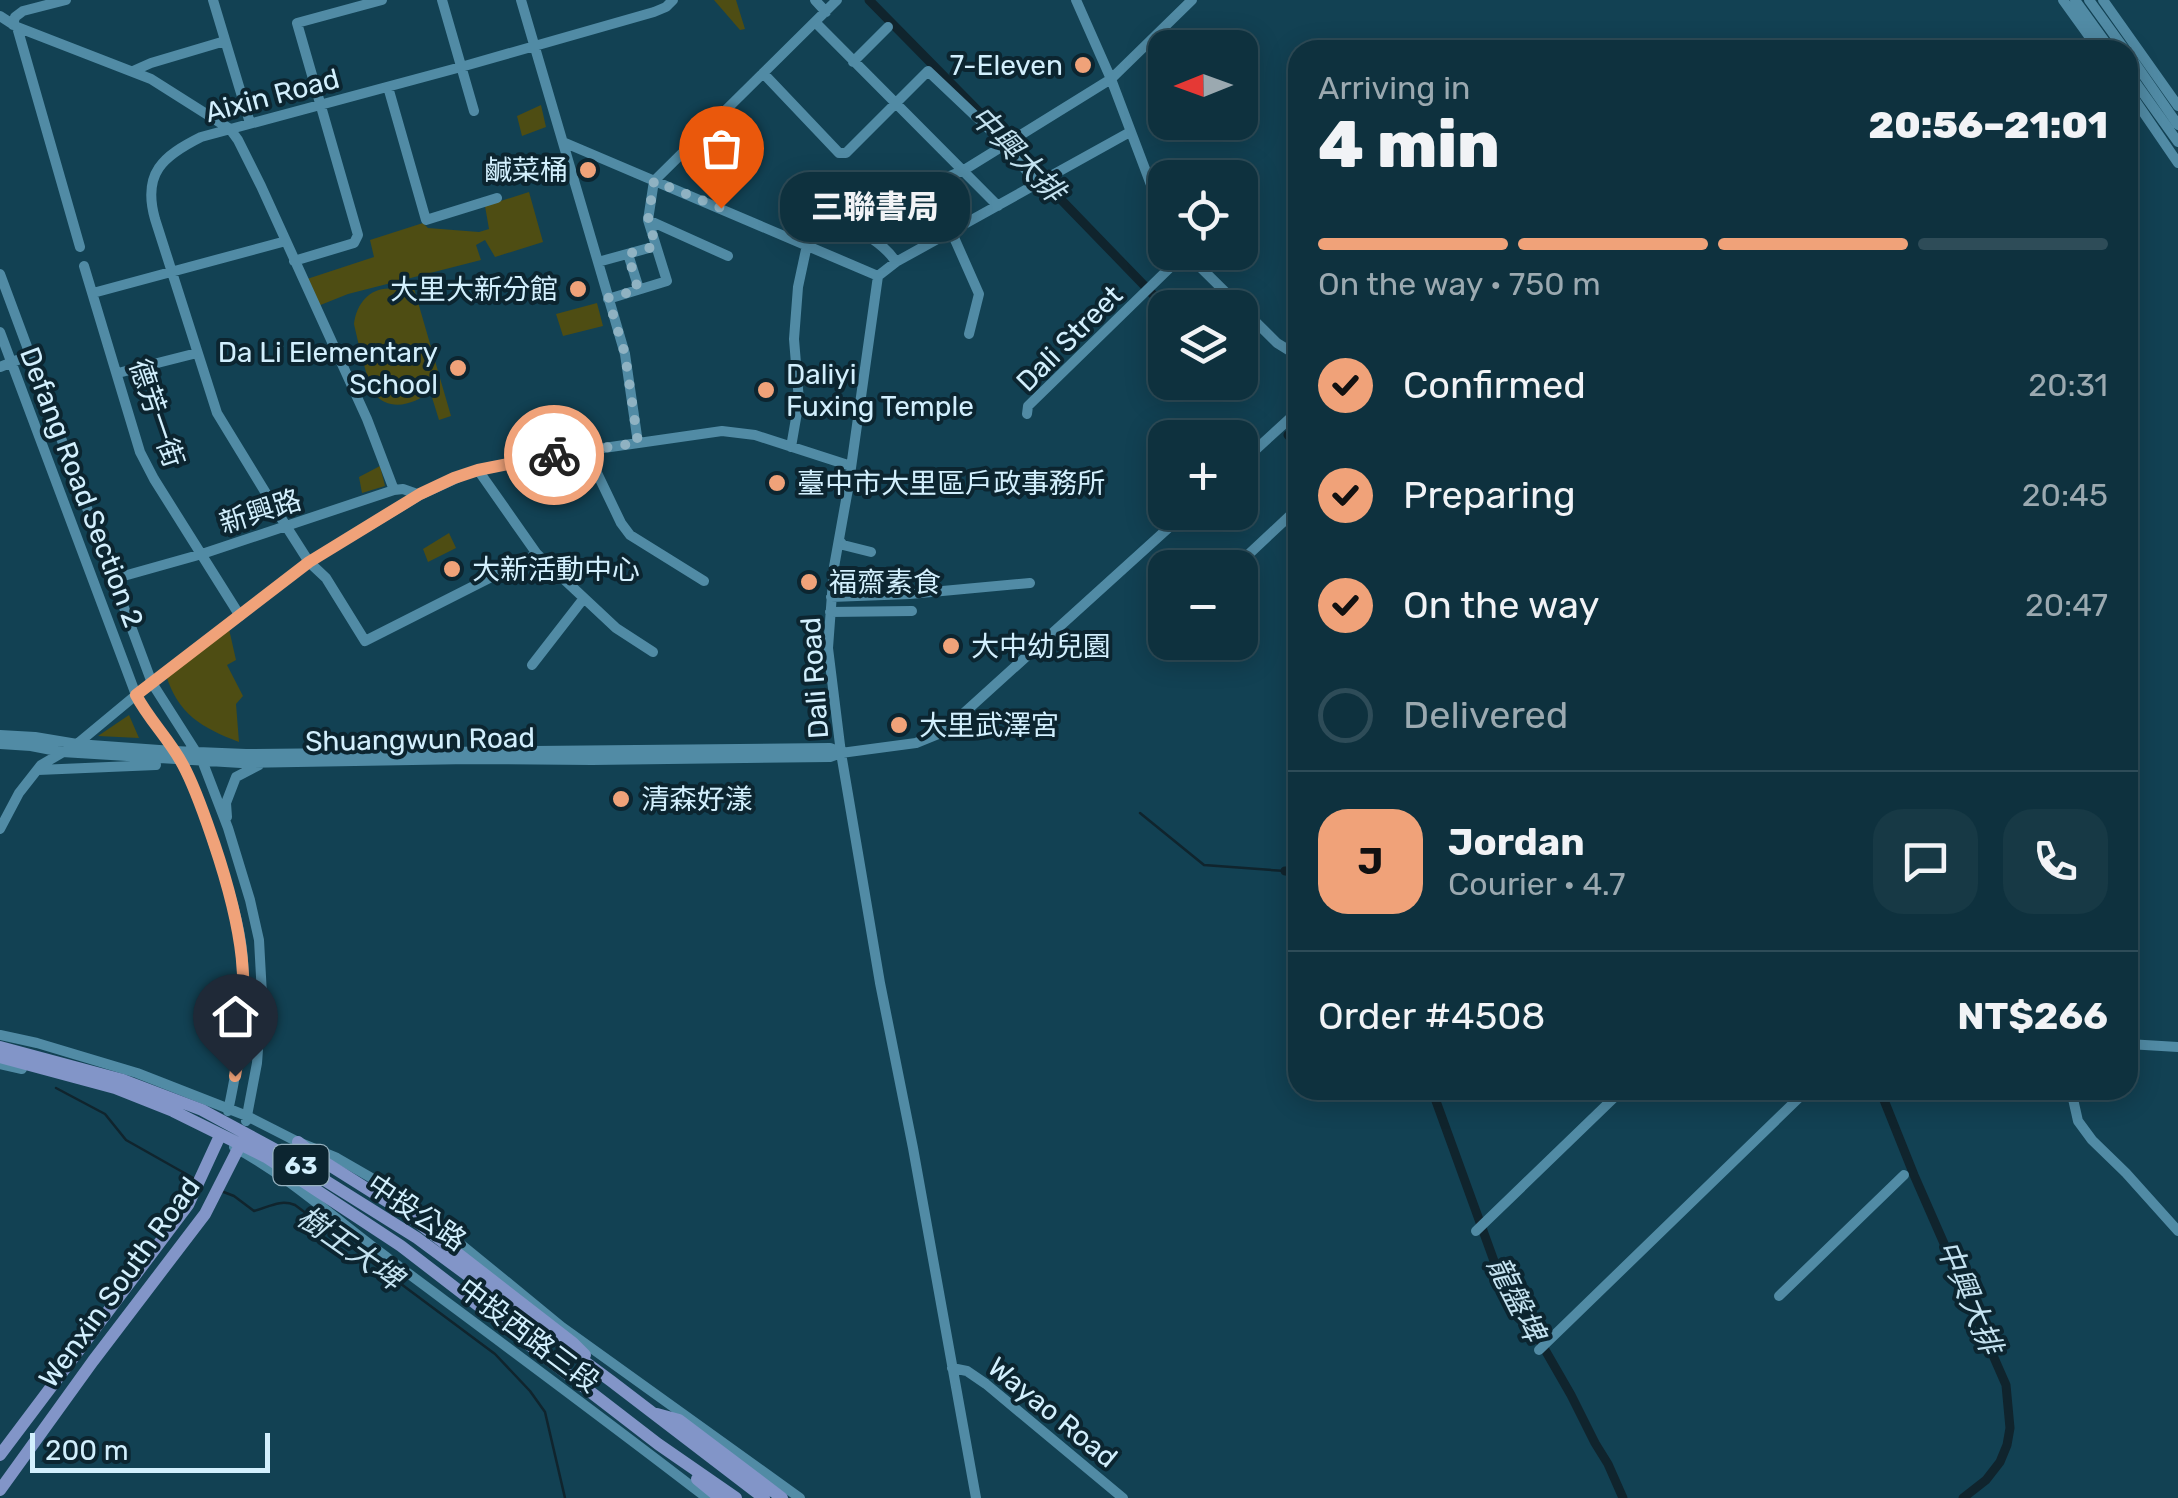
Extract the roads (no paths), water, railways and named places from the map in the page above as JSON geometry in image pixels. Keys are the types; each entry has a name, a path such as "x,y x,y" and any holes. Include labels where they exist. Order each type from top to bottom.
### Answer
{"main road":[{"name":"中投公路","path":"0,1047 123,1080 202,1110 278,1151 417,1238 764,1498"},
{"name":"中投公路","path":"0,1059 116,1088 266,1156 401,1246 729,1497"},
{"name":"Wenxin South Road","path":"0,1455 188,1205 218,1140"},
{"path":"298,1142 407,1214 573,1343 612,1381"},
{"name":"Wenxin South Road","path":"0,1490 205,1214 238,1149"},
{"path":"288,1180 330,1203 596,1398"},
{"path":"648,1412 679,1420 782,1498"}],"street":[{"path":"66,0 24,11 15,16 15,26 80,247"},
{"path":"213,0 250,123"},
{"path":"294,261 354,242 358,235 298,23 382,0"},
{"path":"442,0 474,111"},
{"path":"521,0 625,354 638,443"},
{"name":"Aixin Road","path":"537,554 365,641 326,578 309,562 217,413 167,274 150,190 156,169 201,136 654,12 673,0"},
{"path":"815,0 826,12"},
{"path":"608,298 667,282 648,220 654,181 837,0"},
{"path":"1076,0 1148,176"},
{"path":"790,447 799,401 794,339 798,288 807,245 828,217 964,170 1110,79 1192,0"},
{"path":"2063,0 2092,40"},
{"path":"2075,0 2105,40"},
{"path":"2089,0 2117,40"},
{"path":"2103,0 2131,40"},
{"path":"0,16 15,26 151,79 230,129 367,419 394,490"},
{"path":"815,22 998,206"},
{"path":"853,62 888,27"},
{"path":"133,71 225,41"},
{"path":"2138,49 2178,106"},
{"path":"2138,69 2178,125"},
{"path":"763,73 838,154 846,153 928,71 1041,182"},
{"path":"388,86 426,220 497,198"},
{"path":"2138,86 2178,142"},
{"path":"2138,105 2178,163"},
{"path":"563,142 878,276 896,262 1130,132"},
{"path":"828,217 868,237 896,262"},
{"path":"648,220 728,256"},
{"path":"952,232 979,294 968,334"},
{"path":"93,294 286,241"},
{"path":"598,262 656,246"},
{"path":"628,254 638,290"},
{"name":"德芳一街","path":"84,266 140,452 240,616"},
{"name":"Dali Street","path":"1027,414 1028,406 1169,270"},
{"path":"1203,270 1288,350"},
{"name":"Defang Road Section 2","path":"0,274 152,683 200,758 228,828 250,900 262,968 262,1029 248,1116 238,1149"},
{"name":"Dali Road","path":"878,276 839,540 828,648 880,983 976,1498"},
{"name":"Defang Road Section 2","path":"0,332 6,365 136,695 182,762 224,874 244,967 243,1017 229,1108 218,1140"},
{"path":"118,373 197,353"},
{"path":"6,365 30,355"},
{"path":"1258,448 1288,420"},
{"path":"0,829 18,793 37,770 78,744 309,562 420,494 454,478 520,460 729,432 750,434 851,466"},
{"path":"586,450 630,536 704,580"},
{"path":"478,470 537,554 616,628 653,652"},
{"name":"新興路","path":"113,579 202,554 394,490 420,494"},
{"path":"1253,550 1288,517"},
{"name":"Shuangwun Road","path":"0,735 264,763 830,757 916,743 943,732 1166,530"},
{"path":"839,540 843,545 871,552"},
{"path":"832,597 1030,583"},
{"path":"532,665 584,598"},
{"path":"830,612 912,610"},
{"name":"Shuangwun Road","path":"0,744 182,762 200,758 830,748 842,753"},
{"path":"37,770 182,762"},
{"path":"228,828 226,803 236,777 264,763"},
{"path":"0,1037 38,1043 137,1073 248,1116 338,1158 452,1237 562,1327 800,1498"},
{"path":"0,1037 4,1054 0,1059"},
{"path":"2138,1045 2178,1047"},
{"name":"中投西路三段","path":"0,1059 157,1110 238,1149 288,1180 706,1498"},
{"path":"1476,1231 1612,1100"},
{"path":"1540,1350 1797,1100"},
{"path":"2073,1100 2078,1121 2092,1140 2178,1231"},
{"path":"1779,1296 1904,1175"},
{"name":"Wayao Road","path":"952,1368 967,1371 986,1384 1123,1498"}],"waterway":[{"name":"中興大排","path":"869,0 993,126"},
{"name":"中興大排","path":"1014,148 1149,290"},
{"name":"龍盤埤","path":"1140,813 1204,865 1285,871"},
{"name":"樹王大埤","path":"56,1088 105,1114 126,1140 195,1179"},
{"name":"龍盤埤","path":"1436,1100 1494,1261 1571,1395 1623,1498"},
{"name":"中興大排","path":"1884,1100 2006,1385 2010,1428 2007,1445 1986,1480 1963,1498"},
{"name":"樹王大埤","path":"221,1191 254,1211 279,1203 295,1205 495,1354 545,1412 565,1498"}],"place":[{"name":"7-Eleven","path":"1083,65"},
{"name":"鹹菜桶","path":"588,170"},
{"name":"三聯書局","path":"721,208"},
{"name":"大里大新分館","path":"578,289"},
{"name":"Da Li Elementary School","path":"458,368"},
{"name":"Daliyi Fuxing Temple","path":"766,390"},
{"name":"臺中市大里區戶政事務所","path":"777,483"},
{"name":"大新活動中心","path":"452,569"},
{"name":"福齋素食","path":"809,582"},
{"name":"大中幼兒園","path":"951,646"},
{"name":"大里武澤宮","path":"899,725"},
{"name":"清森好漾","path":"621,799"}]}
